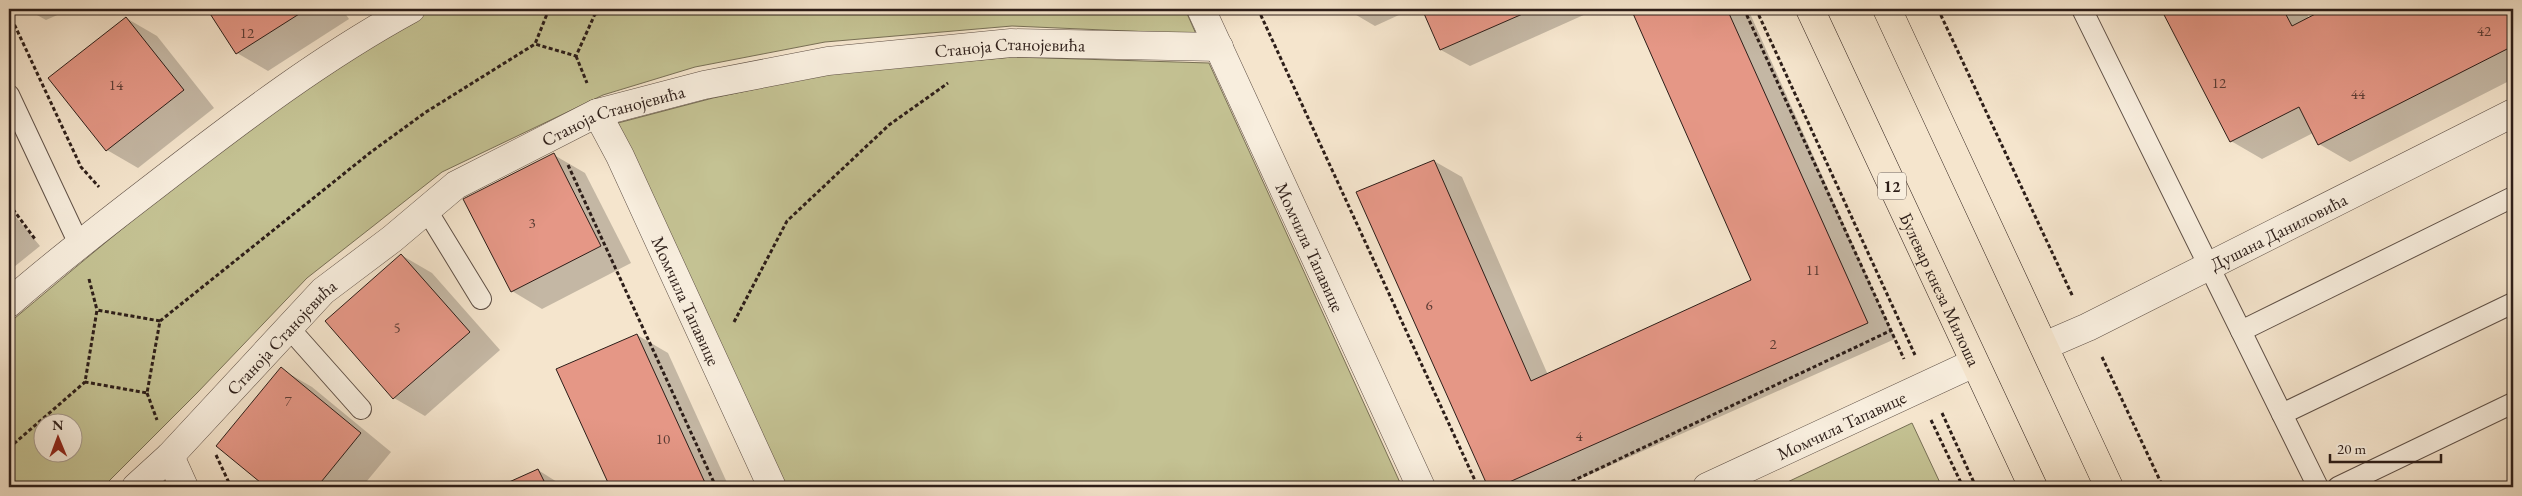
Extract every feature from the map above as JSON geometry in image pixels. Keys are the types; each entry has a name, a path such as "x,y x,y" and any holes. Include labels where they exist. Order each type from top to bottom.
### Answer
{"main road":[{"name":"Булевар кнеза Милоша","path":"1810,9 2033,487"},
{"path":"1887,9 2109,487"}],"street":[{"path":"9,303 54,263 248,113 360,36 410,9"},
{"name":"Момчила Тапавице","path":"1201,9 1421,487"},
{"name":"Станоја Станојевића","path":"136,487 170,456 323,291 392,239 456,185 598,113 704,85 828,61 1011,43 1219,47"},
{"name":"Момчила Тапавице","path":"598,113 772,487"},
{"name":"Душана Даниловића","path":"2044,346 2088,327 2513,113"},
{"name":"Момчила Тапавице","path":"1707,487 1974,362"},
{"path":"170,456 184,487"}],"lane":[{"path":"2082,9 2318,487"},
{"path":"9,95 79,244"},
{"path":"2241,331 2513,197"},
{"path":"426,209 481,299"},
{"path":"2282,414 2513,304"},
{"path":"289,328 361,409"},
{"path":"2338,487 2513,403"}],"path":[{"path":"85,382 148,393 160,321 371,152 426,112 535,44 549,9"},
{"path":"580,9 595,14 625,9"},
{"path":"1258,9 1478,487"},
{"path":"1744,9 1892,330 1976,487"},
{"path":"1756,9 1923,386 1962,487"},
{"path":"1938,9 2163,487"},
{"path":"9,13 81,167 121,212"},
{"path":"535,44 576,56 595,14"},
{"path":"717,367 736,316 787,221 889,125 950,82"},
{"path":"554,135 716,487"},
{"path":"9,204 54,263"},
{"path":"9,448 85,382 97,310 160,321"},
{"path":"1560,487 1892,330"}],"shaded area":[{"path":"434,9 1185,9 1196,34 1012,26 825,42 695,67 603,95 442,172 307,278 197,393 103,487 9,487 9,323 162,196 267,116 377,42"},
{"path":"1013,57 1209,63 1402,487 786,487 618,123 713,98 832,73"},
{"path":"1912,423 1942,487 1777,487"}],"building":[{"path":"207,9 307,9 236,54"},
{"path":"1422,9 1534,9 1440,50"},
{"path":"1631,9 1727,9 1868,323 1498,487 1488,487 1356,192 1434,160 1531,381 1751,280"},
{"path":"2161,9 2283,9 2292,26 2325,9 2513,9 2513,46 2318,145 2299,107 2230,142"},
{"path":"126,17 184,90 106,151 48,78"},
{"path":"554,153 601,246 511,292 463,199"},
{"path":"401,254 470,332 393,399 325,321"},
{"path":"637,334 707,487 610,487 556,369"},
{"path":"281,367 361,433 317,487 266,487 216,446"},
{"path":"538,469 547,487 498,487"}]}
